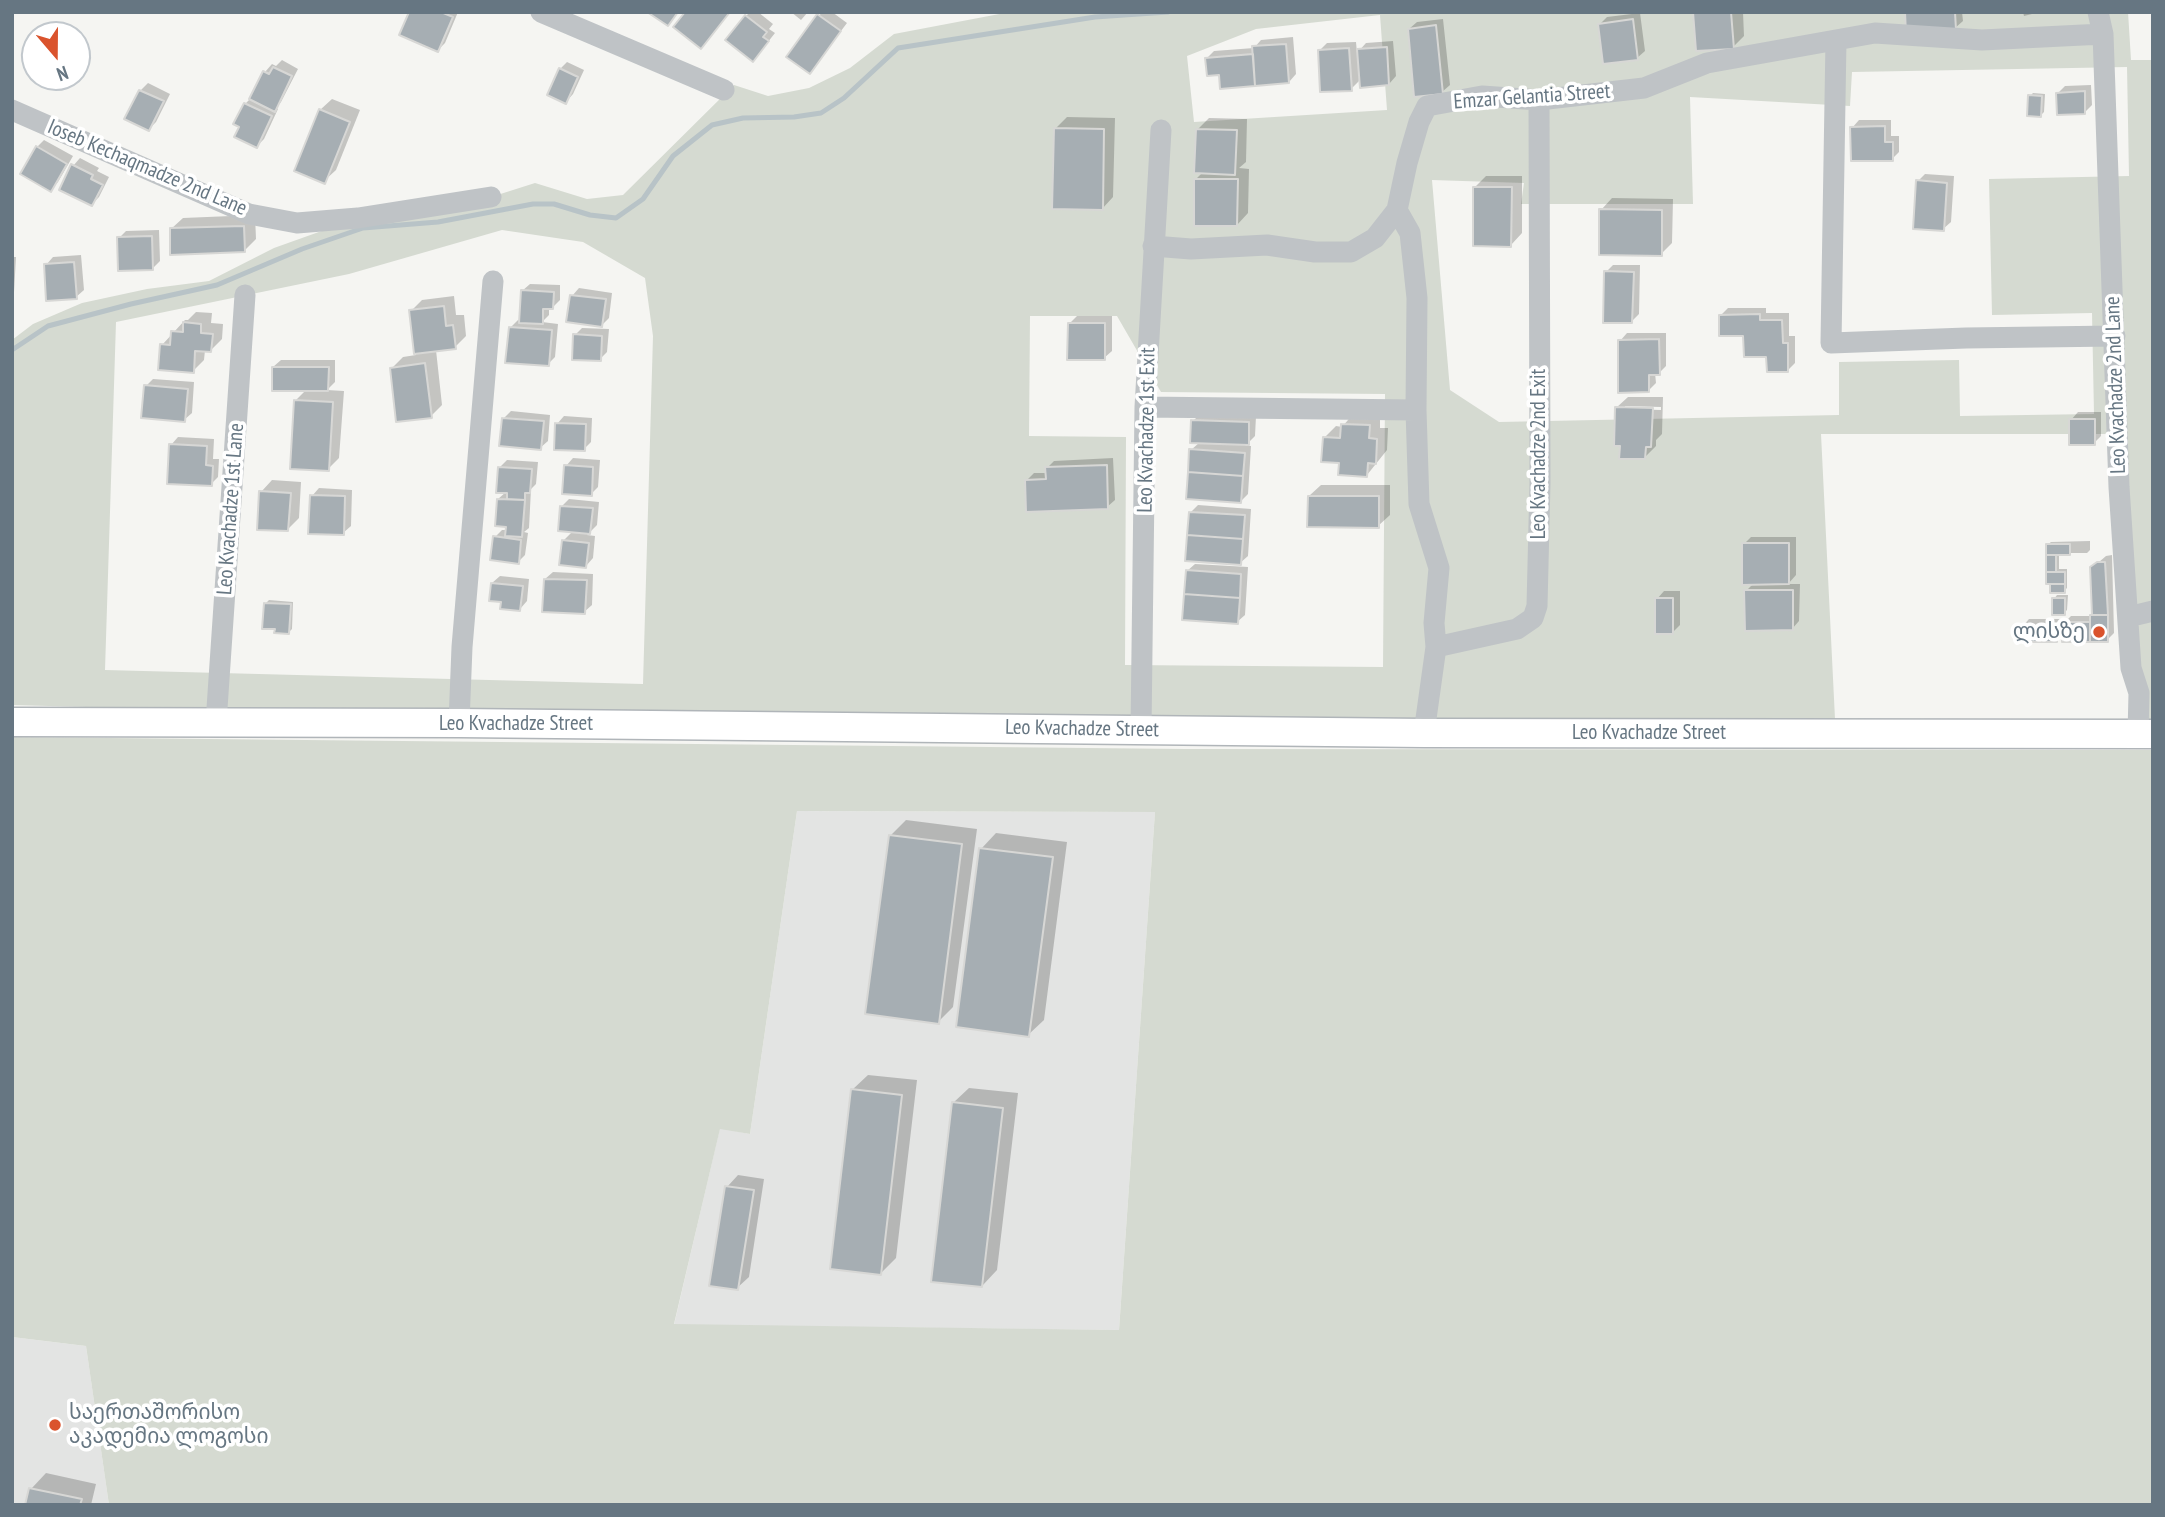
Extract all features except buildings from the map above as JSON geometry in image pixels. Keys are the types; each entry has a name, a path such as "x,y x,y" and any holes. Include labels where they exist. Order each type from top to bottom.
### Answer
{"main road":[{"name":"Leo Kvachadze Street","path":"12,722 459,723 1424,733 2145,734"}],"street":[{"path":"541,12 723,90"},
{"path":"2098,12 2103,34"},
{"name":"Emzar Gelantia Street","path":"1153,246 1191,249 1267,245 1315,252 1351,253 1375,238 1397,210 1407,163 1419,122 1427,106 1482,96 1539,100 1644,88 1707,63 1875,33 1982,40 2103,34"},
{"name":"Leo Kvachadze 2nd Lane","path":"2103,34 2119,487 2130,668 2139,693 2145,734"},
{"path":"1836,40 1831,343 2115,336"},
{"name":"Leo Kvachadze 2nd Exit","path":"1436,647 1517,629 1533,618 1537,606 1540,483 1539,100"},
{"name":"Ioseb Kechaqmadze 2nd Lane","path":"12,110 249,214 297,223 358,218 491,197"},
{"name":"Leo Kvachadze 1st Exit","path":"1141,730 1145,407 1161,130"},
{"path":"1397,210 1410,233 1417,298 1419,503 1439,568 1434,623 1436,647 1424,733"},
{"path":"459,723 462,647 493,281"},
{"name":"Leo Kvachadze 1st Lane","path":"216,723 245,295"},
{"path":"1145,407 1416,410"},
{"path":"2128,617 2153,611"}],"shaded area":[{"path":"1010,12 2128,12 2131,60 2153,60 2153,723 2131,722 2122,434 1821,434 1835,719 456,717 12,705 12,340 33,324 82,303 147,289 209,281 274,248 358,218 491,197 535,183 587,199 623,195 734,85 768,96 809,88 850,68 894,34","holes":["1380,15 1387,110 1194,122 1187,56 1256,29","2127,67 2129,176 1989,179 1992,315 2092,313 2094,414 1960,416 1959,360 1839,362 1839,415 1499,422 1450,390 1432,180 1524,183 1521,204 1693,204 1690,97 1850,106 1852,72","502,230 583,242 645,278 653,336 643,684 105,670 116,322 349,274","1030,316 1117,316 1161,392 1385,394 1383,667 1125,665 1126,437 1029,436"]},
{"path":"12,737 1185,749 2153,750 2153,1505 109,1505 86,1346 12,1337","holes":["797,811 1155,812 1119,1330 674,1324 720,1129 750,1134"]},
{"path":"797,811 1155,812 1119,1330 674,1325 720,1128 750,1134"},
{"name":"საერთაშორისო აკადემია ლოგოსი","path":"12,1337 86,1346 109,1505 12,1505"}],"waterway":[{"path":"12,350 48,326 217,285 302,249 363,228 438,222 533,204 554,204 590,215 616,218 643,199 673,156 712,125 743,118 794,117 821,113 844,98 898,48 1095,17 1168,12"}],"place":[{"name":"ლისზე","path":"2099,632"},
{"name":"საერთაშორისო აკადემია ლოგოსი","path":"55,1425"}]}
